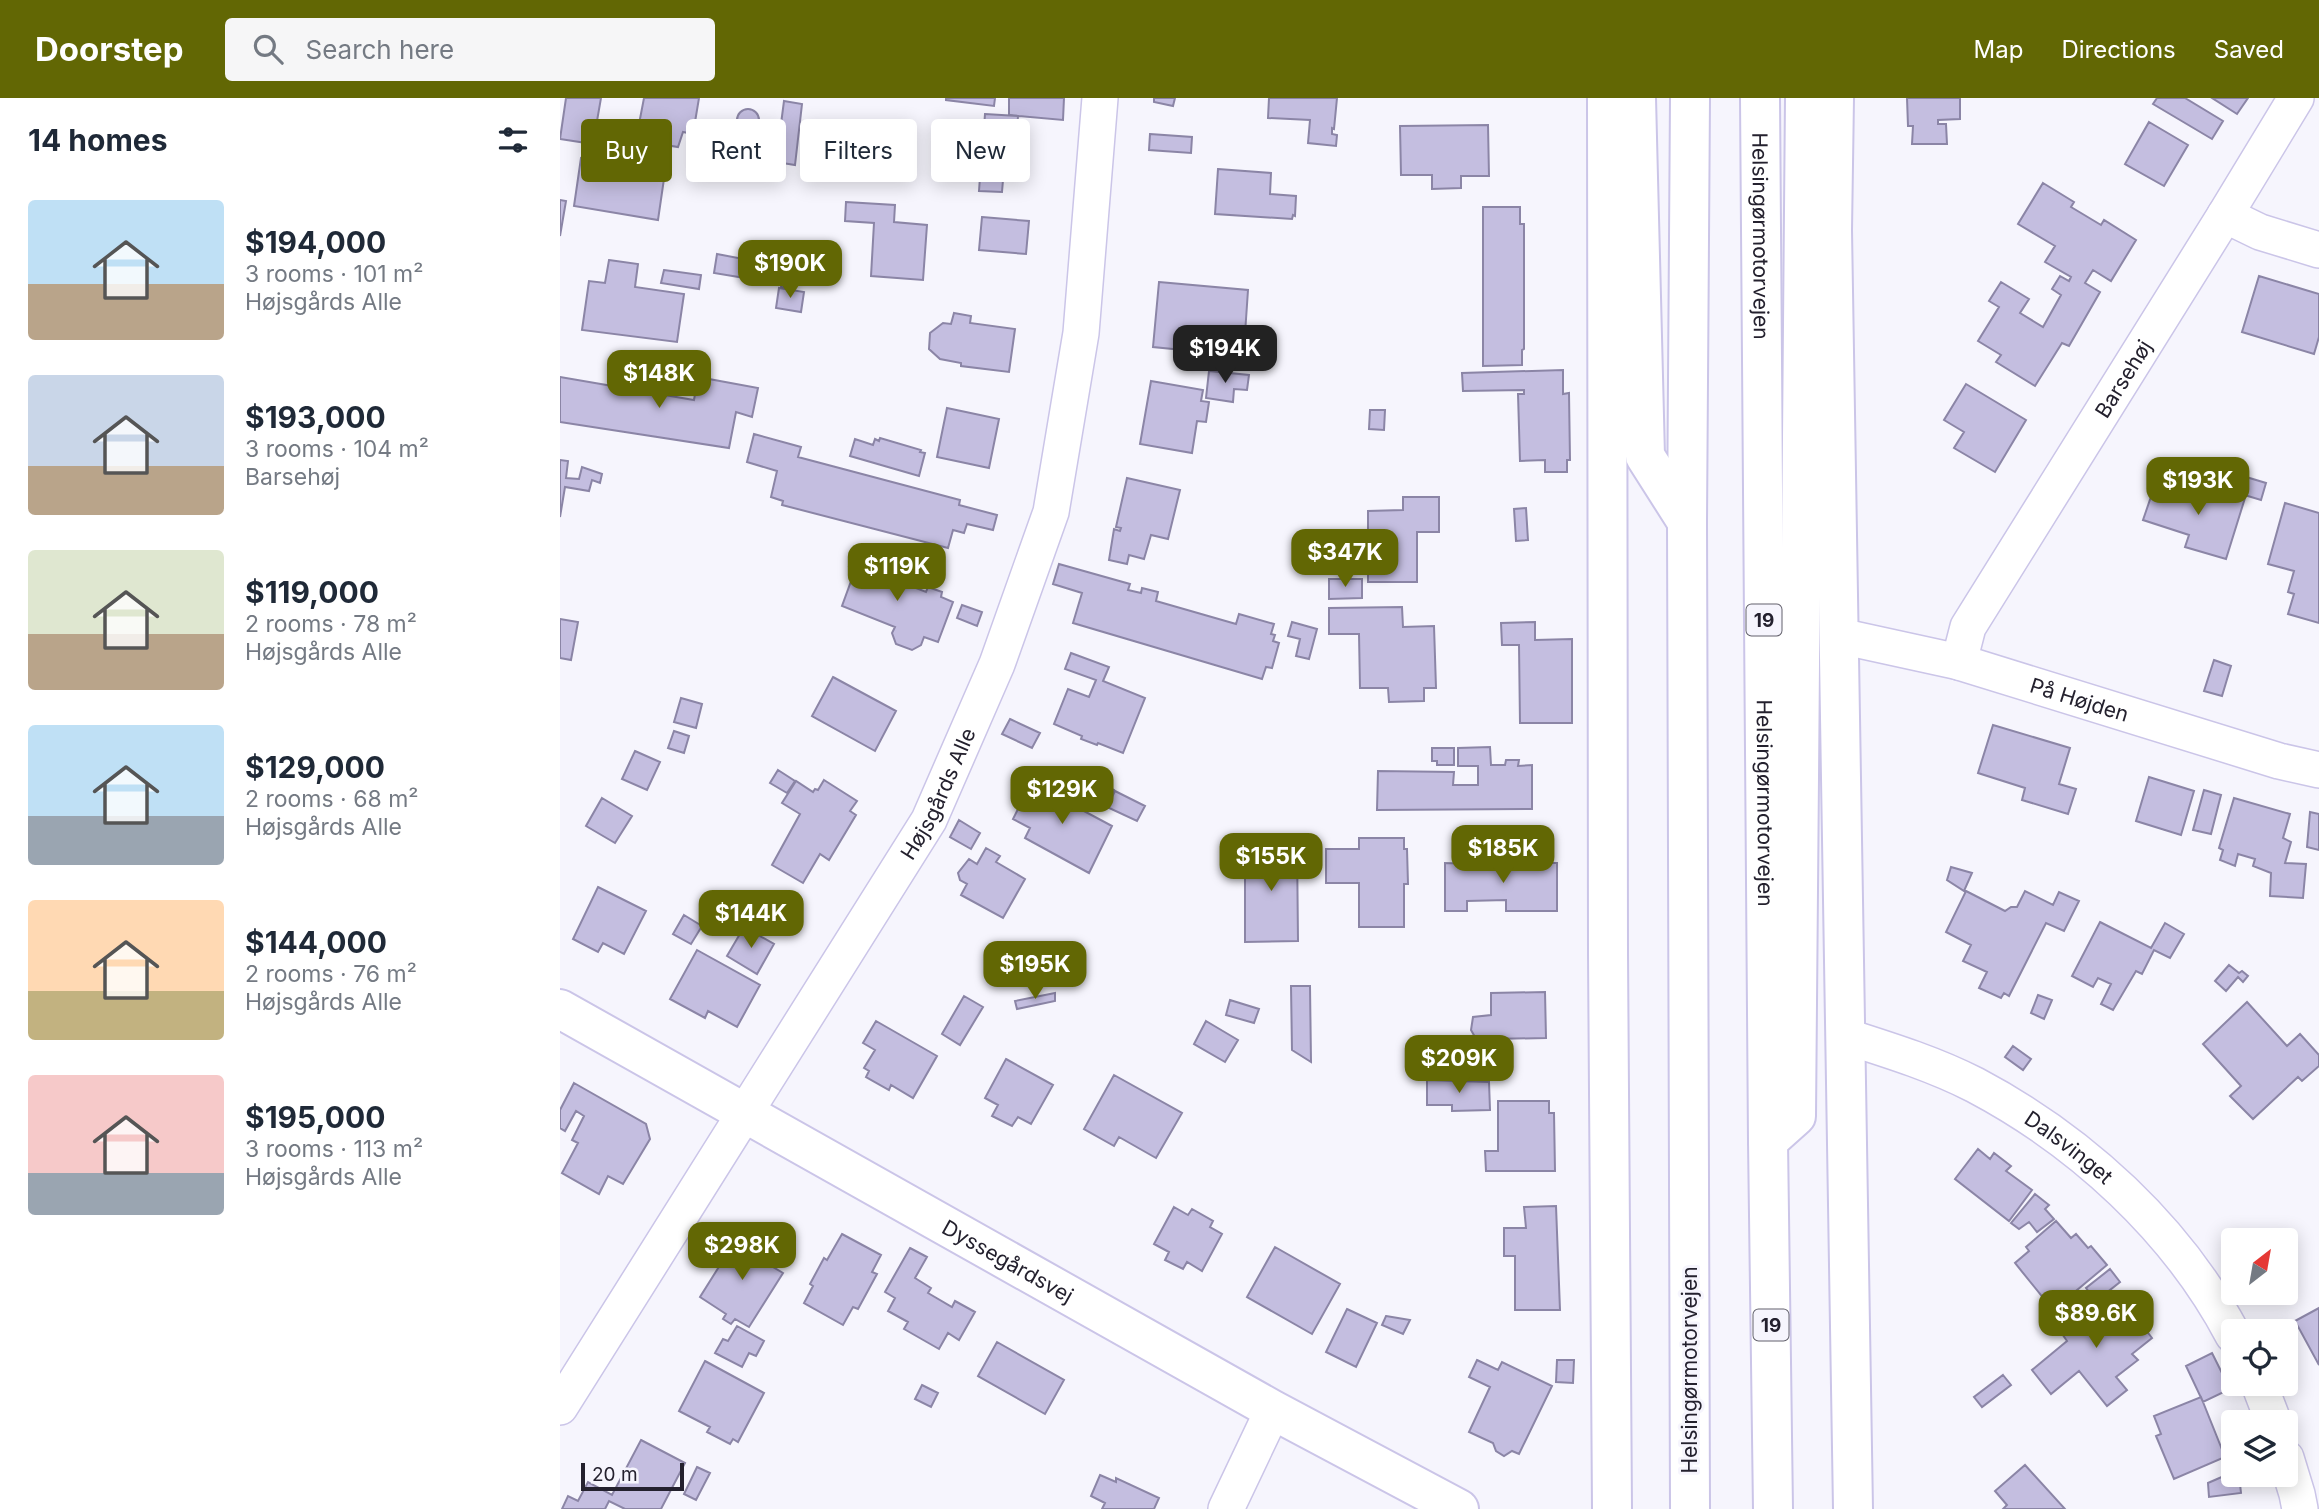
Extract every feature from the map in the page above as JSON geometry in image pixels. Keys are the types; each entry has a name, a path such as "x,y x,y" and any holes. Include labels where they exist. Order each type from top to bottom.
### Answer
{"main road":[{"path":"1607,98 1612,1509"},
{"path":"1636,98 1645,456 1686,522"},
{"name":"Helsingørmotorvejen","path":"1690,98 1686,522 1690,1509"},
{"name":"Helsingørmotorvejen","path":"1760,98 1773,1509"},
{"path":"1768,1141 1796,1116 1805,98"},
{"path":"1835,98 1832,230 1853,1509"},
{"name":"Dyssegårdsvej","path":"560,1009 1273,1410 1459,1509"}],"street":[{"name":"Højsgårds Alle","path":"560,1406 929,820 997,664 1047,523 1081,333 1100,98"},
{"name":"Barsehøj","path":"1959,662 1968,627 2296,98"},
{"path":"2225,215 2260,232 2319,250"},
{"name":"På Højden","path":"1840,636 1959,662 2279,761 2319,770"},
{"name":"Dalsvinget","path":"1845,1036 1911,1057 1974,1084 2063,1139 2153,1221 2216,1304 2224,1319"},
{"path":"1226,1509 1273,1410"},
{"path":"2295,1487 2300,1509"}],"building":[{"path":"566,98 601,98 597,119 581,119 581,142 560,139"},
{"path":"644,98 699,98 696,119 686,119 686,133 683,132 678,147 672,146 672,119 640,119"},
{"path":"946,98 995,98 994,106"},
{"path":"1009,98 1064,98 1063,120 1009,115"},
{"path":"1154,98 1175,98 1173,106 1154,102"},
{"path":"1269,98 1337,98 1334,129 1332,128 1332,134 1337,135 1336,146 1308,143 1310,120 1268,118"},
{"path":"1907,98 1960,98 1960,119 1938,120 1938,124 1946,124 1947,144 1912,144 1913,126 1908,126"},
{"path":"2157,98 2185,98 2223,121 2212,139 2153,104"},
{"path":"2212,98 2248,98 2237,114"},
{"path":"784,101 802,104 795,165 786,164 786,119 782,119"},
{"path":"748,109 759,119 737,119"},
{"path":"985,114 1018,116 1018,119 985,119"},
{"path":"2149,122 2188,145 2164,186 2125,164"},
{"path":"1488,125 1489,176 1461,176 1461,188 1432,189 1432,175 1401,175 1400,126"},
{"path":"1150,134 1192,137 1191,153 1149,150"},
{"path":"581,158 581,182 664,182 658,220 574,206"},
{"path":"1218,169 1271,173 1270,194 1296,196 1295,216 1293,215 1292,219 1215,214"},
{"path":"980,182 1003,182 1002,192 979,191"},
{"path":"2043,183 2074,202 2071,207 2101,225 2104,220 2136,240 2111,281 2093,270 2085,283 2100,292 2069,346 2062,343 2035,386 1996,362 2001,355 1978,341 1999,307 1989,301 2001,282 2029,299 2020,313 2043,327 2061,295 2052,289 2060,276 2069,281 2071,277 2045,262 2055,246 2018,224"},
{"path":"560,200 566,201 560,236"},
{"path":"846,202 895,205 894,222 927,225 923,280 871,276 874,223 845,221"},
{"path":"1483,207 1520,207 1520,224 1524,224 1522,365 1483,366"},
{"path":"982,217 1029,221 1026,254 979,250"},
{"path":"717,254 754,261 751,279 714,273"},
{"path":"609,260 638,264 635,287 684,294 677,342 582,330 589,281 605,283"},
{"path":"664,270 701,275 699,289 661,283"},
{"path":"784,270 795,272 792,288 781,287"},
{"path":"2259,276 2319,294 2319,337 2314,354 2242,332"},
{"path":"1159,282 1248,290 1245,334 1205,331 1203,352 1153,347"},
{"path":"779,288 804,292 801,312 776,308"},
{"path":"954,313 971,316 970,323 1015,329 1009,372 961,366 961,363 940,359 929,349 930,333 943,323 951,324"},
{"path":"1563,370 1563,394 1569,393 1570,460 1567,460 1567,472 1545,472 1545,460 1520,461 1518,394 1524,394 1524,390 1463,391 1462,373"},
{"path":"1209,371 1249,375 1247,390 1234,389 1233,402 1206,398"},
{"path":"560,377 694,400 698,377 758,388 752,417 736,412 729,448 560,422"},
{"path":"1151,381 1203,390 1201,401 1209,402 1206,422 1197,421 1192,453 1140,444"},
{"path":"1966,384 2026,420 1995,472 1954,448 1964,432 1944,420"},
{"path":"947,408 999,419 989,468 937,457"},
{"path":"1370,410 1385,410 1384,430 1369,429"},
{"path":"754,434 801,447 798,457 960,500 959,505 997,515 993,530 967,524 964,533 953,530 948,548 782,505 783,501 771,497 777,471 747,462"},
{"path":"880,438 925,453 919,476 850,456 855,439 873,445 875,439 879,441"},
{"path":"560,460 568,461 566,478 579,479 582,467 602,474 600,483 592,480 589,491 565,487 560,517"},
{"path":"2233,473 2266,483 2261,500 2228,490"},
{"path":"1127,478 1180,490 1168,539 1151,535 1144,559 1129,555 1127,564 1109,560 1114,529 1120,531 1121,528 1116,527"},
{"path":"2203,484 2245,498 2226,559 2185,547 2189,535 2143,520 2155,485 2198,499"},
{"path":"1403,497 1439,497 1439,532 1417,532 1417,582 1368,582 1368,561 1364,561 1364,549 1368,549 1368,511 1403,510"},
{"path":"2285,503 2319,513 2319,623 2288,614 2294,594 2288,592 2294,571 2268,564"},
{"path":"1526,508 1528,540 1516,541 1514,509"},
{"path":"870,553 907,566 902,580 898,581 926,592 928,587 942,592 941,597 953,602 938,642 924,637 921,645 912,650 896,644 892,633 895,627 842,606 854,573 874,580 880,571 862,565 860,570 849,566 852,557 867,561"},
{"path":"1059,564 1130,584 1128,590 1141,593 1142,588 1158,592 1156,601 1236,624 1239,614 1274,624 1271,634 1275,635 1273,641 1279,643 1272,668 1266,667 1262,679 1073,623 1082,593 1053,584"},
{"path":"1329,579 1362,579 1362,598 1329,599"},
{"path":"962,605 982,612 977,626 957,618"},
{"path":"1402,607 1403,627 1434,626 1436,688 1424,688 1424,701 1389,702 1388,688 1360,688 1359,634 1329,634 1329,608"},
{"path":"560,619 578,622 571,660 560,658"},
{"path":"1292,622 1317,629 1309,659 1296,656 1300,639 1288,636"},
{"path":"1535,622 1535,640 1572,639 1572,723 1520,723 1519,645 1502,645 1501,623"},
{"path":"1071,653 1109,667 1103,681 1145,698 1123,753 1081,739 1082,736 1054,724 1068,689 1089,697 1096,680 1065,669"},
{"path":"2214,660 2231,666 2222,696 2204,691"},
{"path":"833,677 896,711 875,751 812,716"},
{"path":"681,698 702,704 696,728 674,722"},
{"path":"1010,719 1040,733 1032,748 1002,734"},
{"path":"1993,725 2070,748 2059,784 2076,789 2068,814 2022,800 2025,788 1978,773"},
{"path":"674,731 689,736 684,753 668,748"},
{"path":"1490,747 1491,765 1505,765 1506,760 1519,760 1518,766 1532,765 1532,809 1377,810 1378,771 1454,772 1453,785 1478,785 1478,766 1458,766 1458,748"},
{"path":"1432,748 1454,748 1454,765 1437,765 1437,761 1432,761"},
{"path":"635,751 660,762 647,790 622,779"},
{"path":"778,770 795,781 787,793 770,783"},
{"path":"1080,774 1114,790 1106,808 1071,791"},
{"path":"2149,777 2194,791 2181,835 2136,821"},
{"path":"824,780 857,801 850,811 856,815 829,860 820,854 803,883 772,865 800,814 782,803 796,781 813,792 818,790"},
{"path":"1050,782 1071,793 1067,802 1112,826 1089,873 1025,838 1030,828 1013,819 1031,783 1046,790"},
{"path":"2204,790 2221,795 2211,834 2193,830"},
{"path":"1115,791 1145,806 1137,821 1107,807"},
{"path":"602,798 632,816 615,843 586,826"},
{"path":"2234,798 2290,814 2283,838 2291,842 2285,863 2306,864 2303,898 2270,896 2271,873 2253,866 2255,859 2238,854 2235,866 2220,860 2223,850 2219,848"},
{"path":"2310,812 2319,814 2319,850 2307,847"},
{"path":"959,820 980,833 971,849 950,837"},
{"path":"1359,838 1404,838 1408,884 1404,884 1404,927 1359,927 1359,883 1326,883 1326,849 1359,849"},
{"path":"1245,844 1297,844 1298,941 1245,942"},
{"path":"986,848 1000,856 996,862 1025,879 1003,918 961,895 967,884 960,880 958,873 969,859 977,864"},
{"path":"1522,859 1522,863 1557,863 1557,911 1506,911 1506,900 1467,901 1467,911 1445,911 1445,863 1507,865 1507,860"},
{"path":"1951,867 1972,873 1964,891 1947,880"},
{"path":"598,887 646,911 624,954 603,943 598,952 573,939"},
{"path":"1966,891 2005,911 2017,907 2025,891 2053,905 2059,892 2079,901 2064,931 2046,923 2009,996 2004,993 2001,998 1979,988 1987,972 1963,961 1971,945 1946,932"},
{"path":"684,915 702,926 691,944 673,934"},
{"path":"2100,922 2151,948 2165,923 2184,934 2170,958 2154,950 2142,974 2136,971 2113,1010 2101,1004 2111,984 2098,978 2093,987 2072,976"},
{"path":"744,927 774,944 757,974 727,956"},
{"path":"697,950 760,985 737,1027 708,1011 705,1018 670,999"},
{"path":"2229,965 2248,976 2243,982 2238,977 2226,991 2215,981"},
{"path":"1291,986 1310,986 1311,1062 1292,1050"},
{"path":"1545,992 1546,1038 1475,1037 1471,1030 1473,1017 1491,1015 1491,993"},
{"path":"1055,993 1055,1001 1017,1009 1015,1001"},
{"path":"2038,995 2052,1000 2044,1019 2031,1013"},
{"path":"964,996 983,1007 960,1045 942,1034"},
{"path":"1230,1000 1259,1009 1254,1023 1226,1015"},
{"path":"2247,1002 2287,1046 2300,1034 2319,1055 2319,1066 2302,1081 2298,1077 2253,1119 2230,1096 2241,1086 2203,1044"},
{"path":"876,1021 937,1056 913,1098 891,1085 889,1090 866,1077 869,1071 864,1068 875,1050 863,1043"},
{"path":"1206,1021 1238,1040 1225,1062 1194,1044"},
{"path":"2013,1046 2031,1059 2023,1070 2005,1057"},
{"path":"1006,1059 1053,1085 1031,1124 1018,1117 1012,1126 992,1116 998,1105 985,1098"},
{"path":"1456,1060 1482,1060 1482,1075 1456,1075"},
{"path":"1114,1075 1182,1113 1156,1158 1119,1137 1114,1146 1084,1129"},
{"path":"1427,1080 1489,1082 1490,1110 1452,1111 1452,1105 1427,1105"},
{"path":"574,1083 646,1124 650,1139 623,1184 608,1176 599,1194 562,1173 578,1143 572,1140 584,1116 576,1111 565,1131 560,1128 560,1110"},
{"path":"1498,1101 1549,1101 1549,1113 1554,1113 1555,1171 1486,1171 1485,1151 1498,1151"},
{"path":"1978,1149 1990,1159 1994,1153 2011,1166 2006,1171 2032,1190 2009,1221 1955,1179"},
{"path":"2035,1194 2049,1205 2045,1209 2054,1219 2037,1232 2029,1222 2019,1229 2011,1223"},
{"path":"1556,1206 1560,1310 1515,1310 1515,1256 1504,1256 1504,1228 1526,1228 1524,1207"},
{"path":"1174,1207 1188,1215 1192,1209 1213,1221 1210,1227 1222,1234 1202,1271 1187,1262 1183,1269 1165,1260 1169,1252 1154,1244"},
{"path":"2056,1221 2071,1238 2076,1234 2088,1248 2091,1246 2107,1265 2053,1310 2015,1263 2029,1251 2026,1247"},
{"path":"743,1234 767,1249 763,1261 783,1273 749,1327 735,1319 731,1324 723,1319 726,1314 700,1297 737,1238 739,1240"},
{"path":"842,1234 881,1255 872,1272 877,1274 858,1309 853,1307 843,1325 804,1303 813,1286 810,1284 824,1258 827,1260"},
{"path":"1275,1247 1340,1284 1312,1334 1247,1297"},
{"path":"910,1248 927,1257 915,1278 931,1288 928,1293 952,1307 955,1301 975,1312 959,1340 948,1333 939,1349 904,1329 908,1322 888,1311 895,1298 885,1292"},
{"path":"2110,1269 2120,1282 2096,1301 2086,1288"},
{"path":"2114,1298 2118,1302 2122,1299 2152,1338 2132,1354 2138,1360 2116,1377 2127,1390 2107,1406 2079,1371 2051,1394 2032,1370 2067,1341 2060,1331 2093,1304 2098,1312"},
{"path":"2319,1308 2319,1365 2298,1326 2298,1319"},
{"path":"1347,1309 1377,1323 1356,1367 1326,1352"},
{"path":"1386,1316 1410,1320 1403,1334 1382,1325"},
{"path":"737,1326 764,1341 756,1356 749,1353 742,1367 715,1353 723,1339 728,1341"},
{"path":"997,1342 1064,1380 1045,1414 978,1376"},
{"path":"2212,1353 2221,1371 2221,1393 2203,1402 2186,1366"},
{"path":"1477,1360 1498,1370 1502,1362 1552,1386 1519,1454 1512,1451 1504,1456 1496,1451 1493,1443 1469,1432 1490,1387 1469,1377"},
{"path":"1557,1360 1574,1360 1573,1383 1556,1382"},
{"path":"705,1361 764,1393 738,1442 733,1439 730,1444 707,1432 710,1427 679,1411"},
{"path":"2003,1375 2011,1385 1982,1407 1974,1397"},
{"path":"922,1385 938,1393 931,1407 915,1399"},
{"path":"2201,1397 2221,1447 2221,1459 2174,1479 2156,1436 2161,1434 2154,1416"},
{"path":"641,1440 685,1463 661,1509 625,1509 609,1501 605,1509 562,1509 568,1496 578,1501 588,1482 612,1495"},
{"path":"2025,1465 2065,1509 2003,1509 2007,1505 1995,1491"},
{"path":"697,1467 710,1473 696,1500 684,1494"},
{"path":"1100,1475 1116,1482 1116,1478 1159,1498 1154,1509 1102,1509 1105,1503 1091,1496"},
{"path":"2221,1477 2221,1487 2240,1487 2241,1493 2209,1497 2208,1483"}]}
